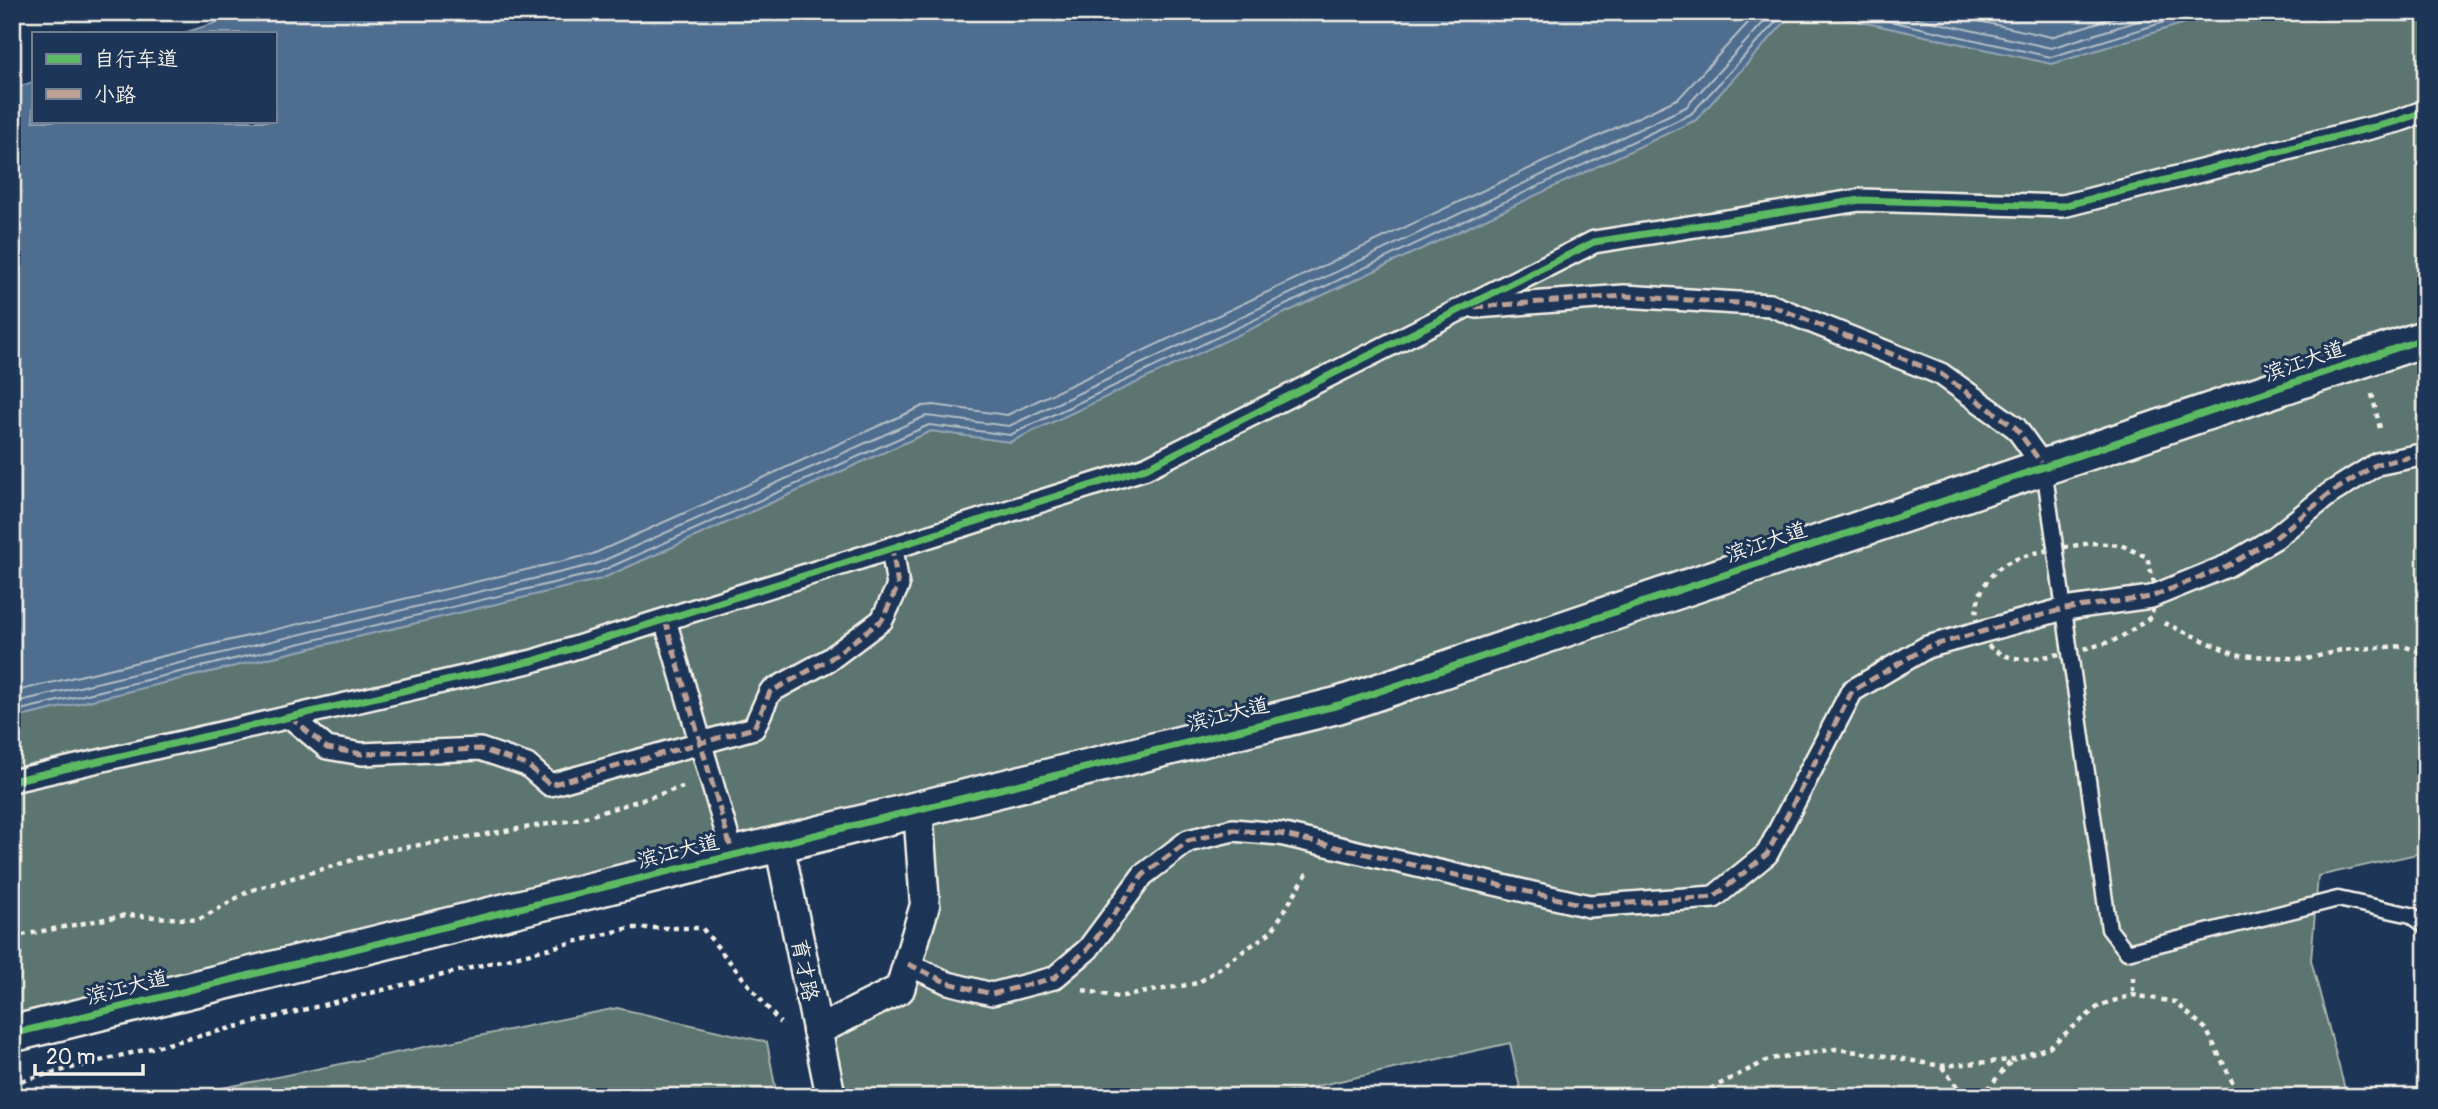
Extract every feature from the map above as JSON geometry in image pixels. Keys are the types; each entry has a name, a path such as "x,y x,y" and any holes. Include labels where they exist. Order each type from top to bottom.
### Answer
{"street":[{"path":"12,781 533,661 1146,468 1594,242 1860,200 2063,206 2398,121 2426,111"},
{"path":"1463,308 1624,296 1769,305 1941,374 2016,428 2044,467"},
{"name":"滨江大道","path":"12,1034 1339,705 2426,338"},
{"path":"908,964 948,983 992,994 1054,978 1088,949 1143,876 1188,841 1233,830 1280,834 1589,906 1714,897 1768,854 1852,691 1927,647 2064,609 2151,597 2227,566 2275,538 2329,494 2377,464 2426,454"},
{"path":"290,717 327,748 362,754 480,749 527,765 550,785 701,743 754,728 770,692 830,659 882,620 898,586 892,548"},
{"path":"665,620 733,855"},
{"path":"817,1031 900,989 925,905 918,809"},
{"name":"育才路","path":"779,843 831,1097"}],"lane":[{"path":"2044,467 2109,929 2127,952 2338,899 2411,915 2426,926"}],"path":[{"path":"2364,359 2387,462"},
{"path":"2151,617 2237,655 2307,659 2341,650 2403,646 2426,654"},
{"path":"12,937 126,915 198,920 249,891 383,851 579,819 711,779"},
{"path":"1045,981 1118,997 1198,983 1272,931 1309,870 1329,845"},
{"path":"12,1083 630,928 702,928 782,1025"},
{"path":"1704,1097 1710,1089 1769,1059 1836,1049 1941,1066 2012,1060 2049,1047 2100,1004 2133,995 2175,1002 2206,1029 2241,1097"},
{"path":"1981,1097 2012,1060"},
{"path":"1941,1066 1965,1097"}],"green space":[{"path":"1794,12 1817,12 2052,64 2220,12 2426,12 2426,852 2318,876 2311,960 2347,1097 1522,1097 1510,1043 1268,1097 831,1097 817,1031 900,989 908,964 918,810 693,865 12,1052 12,719 601,579 931,431 1010,442 1696,120"},
{"path":"617,1008 767,1042 777,1097 178,1097"}],"water":[{"path":"249,12 1794,12 1696,120 1010,442 931,431 601,579 12,719 12,89 32,82 32,122 276,122 276,32 187,32"},
{"path":"1817,12 2220,12 2052,64"}],"marked path":[{"path":"1474,307 1624,296 1770,305 1941,374 2016,428 2044,467"},
{"path":"908,964 948,983 992,994 1054,978 1088,949 1143,875 1188,841 1233,830 1280,834 1589,906 1714,897 1767,854 1852,691 1927,647 2064,609 2151,597 2227,566 2275,538 2329,494 2377,464 2426,454"},
{"path":"290,717 327,748 362,754 480,749 527,765 550,785 754,728 770,692 830,659 882,620 898,586 892,548"},
{"path":"665,620 733,855"}],"cycle path":[{"path":"12,781 533,661 1146,468 1594,242 1860,200 2063,206 2398,121 2426,111"},
{"path":"12,1034 1339,705 2426,338"}]}
